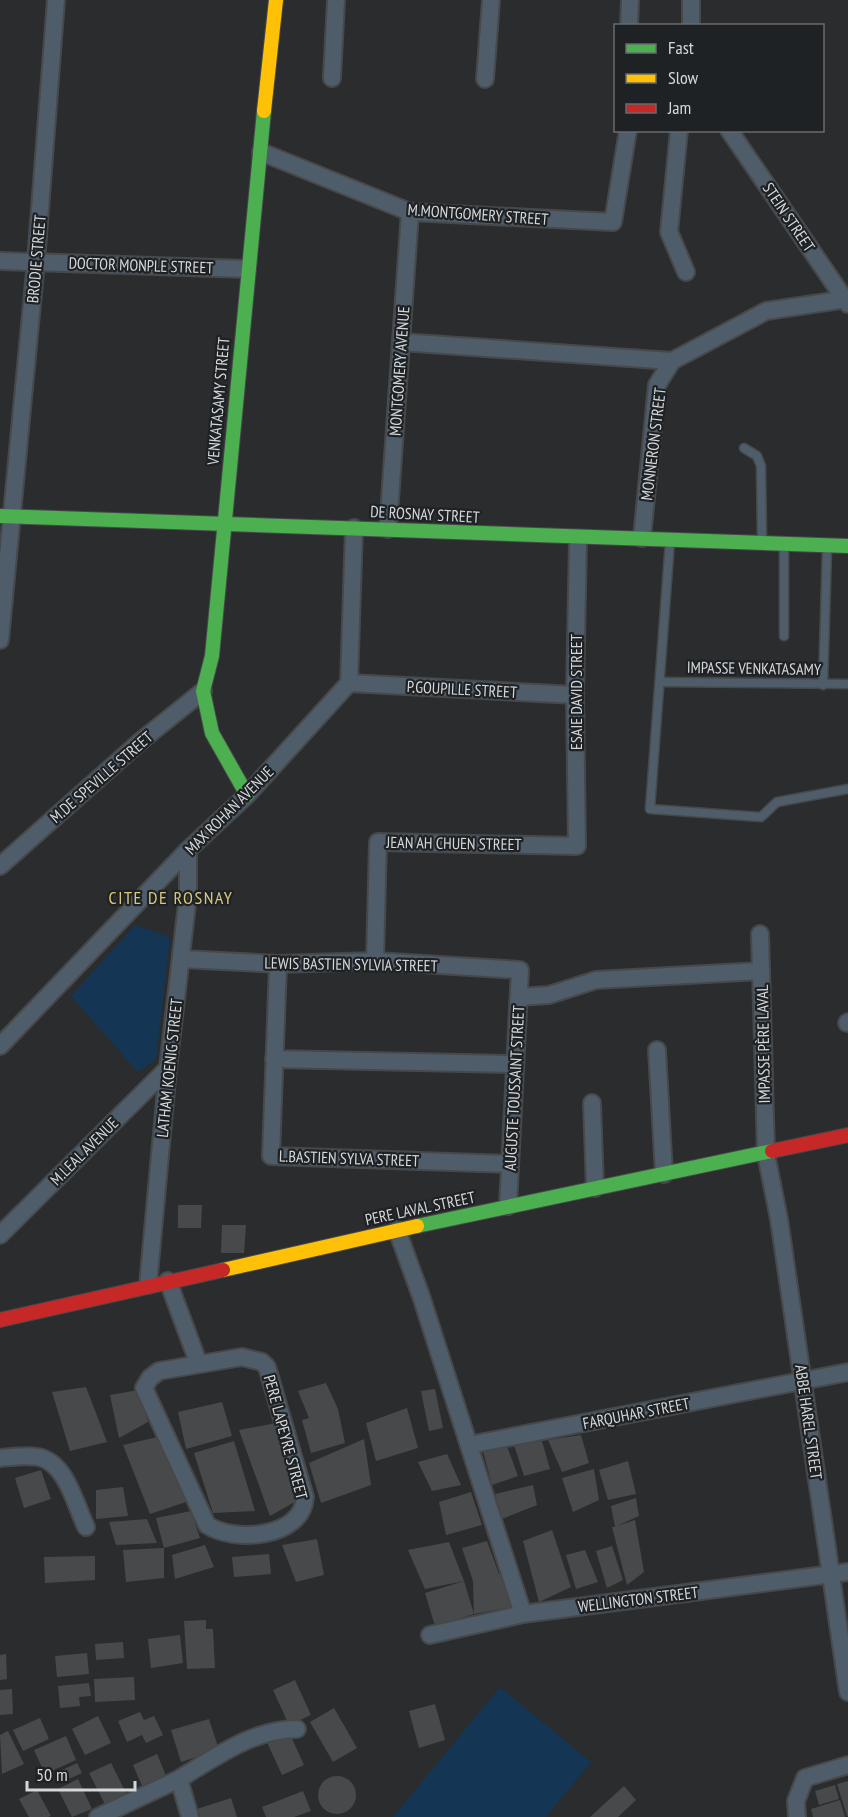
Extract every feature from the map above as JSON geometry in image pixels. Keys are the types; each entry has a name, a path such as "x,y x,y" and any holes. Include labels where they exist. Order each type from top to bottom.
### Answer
{"street":[{"name":"BRODIE STREET","path":"0,640 5,516 36,261 56,0"},
{"name":"VENKATASAMY STREET","path":"248,795 212,733 203,691 212,656 222,525 276,0"},
{"path":"332,78 336,0"},
{"path":"485,79 491,0"},
{"path":"629,24 630,0"},
{"path":"691,0 691,24"},
{"name":"M.MONTGOMERY STREET","path":"261,152 410,212 613,222 628,132"},
{"path":"679,132 669,232 686,272"},
{"name":"STEIN STREET","path":"730,132 847,301"},
{"name":"MONTGOMERY AVENUE","path":"388,529 410,212"},
{"name":"DOCTOR MONPLE STREET","path":"0,261 247,269"},
{"path":"401,342 672,361 766,311 847,301"},
{"name":"MONNERON STREET","path":"642,538 657,385 672,361"},
{"name":"DE ROSNAY STREET","path":"5,516 388,529 578,539 642,538 848,546"},
{"path":"349,683 354,528"},
{"name":"ESAIE DAVID STREET","path":"577,846 575,694 578,539"},
{"name":"P.GOUPILLE STREET","path":"349,683 575,694"},
{"name":"MAX ROHAN AVENUE","path":"0,1046 188,850 248,795 349,683"},
{"name":"M.DE SPEVILLE STREET","path":"0,866 142,740 203,691"},
{"name":"JEAN AH CHUEN STREET","path":"375,961 378,842 577,846"},
{"name":"LATHAM KOENIG STREET","path":"148,1285 168,1068 188,895 188,850"},
{"name":"IMPASSE PÈRE LAVAL","path":"760,934 766,1154"},
{"name":"LEWIS BASTIEN SYLVIA STREET","path":"182,958 278,964 375,961 520,970"},
{"name":"L.BASTIEN SYLVA STREET","path":"278,964 271,1156 510,1164"},
{"name":"AUGUSTE TOUSSAINT STREET","path":"508,1206 520,970"},
{"path":"519,997 549,995 596,980 761,970"},
{"path":"657,1050 664,1174"},
{"path":"274,1059 514,1064"},
{"name":"M.LEAL AVENUE","path":"0,1235 168,1068"},
{"path":"592,1103 595,1188"},
{"name":"PERE LAVAL STREET","path":"0,1320 397,1230 848,1135"},
{"name":"ABBE HAREL STREET","path":"766,1154 779,1219 848,1692"},
{"path":"397,1230 422,1296 523,1614"},
{"path":"168,1281 198,1362"},
{"name":"PERE LAPEYRE STREET","path":"242,1357 262,1362 267,1367 305,1497 300,1515 282,1530 233,1535 214,1530 207,1525 202,1516 144,1388 150,1378 159,1371 198,1362 242,1357"},
{"name":"FARQUHAR STREET","path":"469,1445 848,1372"},
{"path":"0,1458 36,1456 50,1460 59,1468 86,1527"},
{"name":"WELLINGTON STREET","path":"430,1635 523,1614 848,1572"},
{"path":"98,1817 179,1779 239,1743 276,1729 297,1729"},
{"path":"797,1817 796,1802 806,1778 848,1765"},
{"path":"179,1779 190,1817"}],"lane":[{"path":"744,448 757,456 761,466 762,543"},
{"path":"670,539 650,809 761,817 777,802 848,789"},
{"path":"784,544 784,636"},
{"path":"823,685 826,545"},
{"name":"IMPASSE VENKATASAMY","path":"660,682 848,684"}],"shaded area":[{"path":"135,925 170,937 156,1059 138,1072 71,996"},
{"path":"500,1687 591,1762 546,1817 393,1817"}],"building":[{"path":"178,1205 202,1205 201,1228 178,1228"},
{"path":"222,1225 246,1225 244,1253 221,1253"},
{"path":"326,1383 338,1409 345,1443 311,1453 302,1420 309,1418 298,1391"},
{"path":"86,1387 107,1442 70,1451 52,1392"},
{"path":"435,1389 443,1428 429,1431 421,1391"},
{"path":"138,1390 148,1422 119,1438 110,1395"},
{"path":"222,1402 232,1436 186,1449 178,1412"},
{"path":"407,1408 418,1448 376,1461 366,1423"},
{"path":"276,1423 300,1499 270,1516 239,1430"},
{"path":"581,1435 589,1463 562,1472 548,1440"},
{"path":"162,1436 189,1501 150,1514 123,1445"},
{"path":"364,1439 371,1485 321,1503 309,1463"},
{"path":"234,1441 255,1511 213,1513 194,1453"},
{"path":"542,1441 550,1469 524,1476 514,1445"},
{"path":"507,1446 518,1476 492,1485 483,1451"},
{"path":"447,1454 461,1485 432,1491 418,1462"},
{"path":"628,1461 636,1494 608,1500 599,1470"},
{"path":"594,1469 599,1500 573,1512 562,1478"},
{"path":"41,1470 51,1499 24,1508 15,1478"},
{"path":"533,1485 537,1505 502,1519 495,1494"},
{"path":"123,1487 128,1516 96,1519 96,1490"},
{"path":"471,1492 482,1525 446,1535 439,1502"},
{"path":"636,1498 639,1516 617,1526 635,1520 644,1572 627,1585 612,1527 615,1527 611,1506"},
{"path":"191,1511 200,1538 164,1548 156,1518"},
{"path":"147,1519 157,1543 116,1545 109,1522"},
{"path":"552,1530 571,1587 539,1602 523,1541"},
{"path":"317,1539 324,1575 296,1582 282,1545"},
{"path":"487,1541 499,1574 502,1573 512,1607 474,1614 473,1581 462,1548"},
{"path":"449,1542 464,1581 425,1589 408,1550"},
{"path":"205,1545 214,1567 175,1579 172,1555"},
{"path":"612,1546 623,1580 607,1588 596,1551"},
{"path":"164,1548 164,1578 126,1582 123,1550"},
{"path":"585,1550 598,1582 576,1589 566,1555"},
{"path":"269,1554 271,1574 234,1577 232,1557"},
{"path":"95,1556 95,1580 45,1583 44,1557"},
{"path":"464,1581 474,1614 435,1626 425,1593"},
{"path":"206,1620 206,1629 213,1629 215,1668 187,1669 184,1621"},
{"path":"180,1635 183,1663 151,1668 148,1639"},
{"path":"123,1642 124,1658 96,1660 95,1644"},
{"path":"87,1653 89,1674 57,1677 55,1656"},
{"path":"6,1654 7,1679 0,1680 0,1655"},
{"path":"134,1677 135,1700 95,1702 94,1679"},
{"path":"295,1680 311,1715 289,1725 273,1690"},
{"path":"89,1683 91,1696 79,1697 80,1706 60,1708 58,1686"},
{"path":"12,1689 13,1714 0,1715 0,1690"},
{"path":"435,1704 445,1740 419,1748 409,1711"},
{"path":"334,1708 357,1748 333,1762 310,1722"},
{"path":"140,1712 144,1720 154,1716 163,1735 146,1743 142,1735 127,1742 118,1721"},
{"path":"98,1716 111,1743 85,1755 72,1729"},
{"path":"40,1718 49,1739 23,1751 13,1730"},
{"path":"209,1719 219,1750 181,1762 171,1730"},
{"path":"288,1730 304,1765 282,1775 266,1740"},
{"path":"8,1731 24,1764 2,1774 0,1735"},
{"path":"66,1736 76,1760 45,1774 34,1750"},
{"path":"157,1754 167,1778 143,1788 133,1765"},
{"path":"77,1763 82,1773 64,1781 60,1771"},
{"path":"111,1763 128,1797 107,1808 89,1773"},
{"path":"337,1776 350,1782 356,1795 350,1808 337,1814 324,1808 318,1795 324,1782"},
{"path":"78,1779 92,1809 72,1817 58,1789"},
{"path":"848,1781 848,1816 847,1816 837,1784"},
{"path":"835,1785 839,1799 819,1805 815,1791"},
{"path":"624,1786 636,1800 618,1817 590,1817"},
{"path":"37,1790 51,1816 29,1817 19,1799"},
{"path":"303,1791 311,1811 294,1817 266,1817 262,1807"},
{"path":"231,1798 237,1817 200,1817 197,1809"},
{"path":"840,1800 845,1817 813,1817 811,1809"}],"traffic: fast":[{"path":"247,795 212,733 203,691 212,656 264,111"},
{"path":"0,516 848,546"},
{"path":"417,1226 772,1151"}],"traffic: slow":[{"path":"264,111 276,0"},
{"path":"223,1270 417,1226"}],"traffic: jam":[{"path":"772,1151 848,1135"},
{"path":"0,1320 223,1270"}],"district":[{"name":"CITE DE ROSNAY","path":"171,897"}]}
